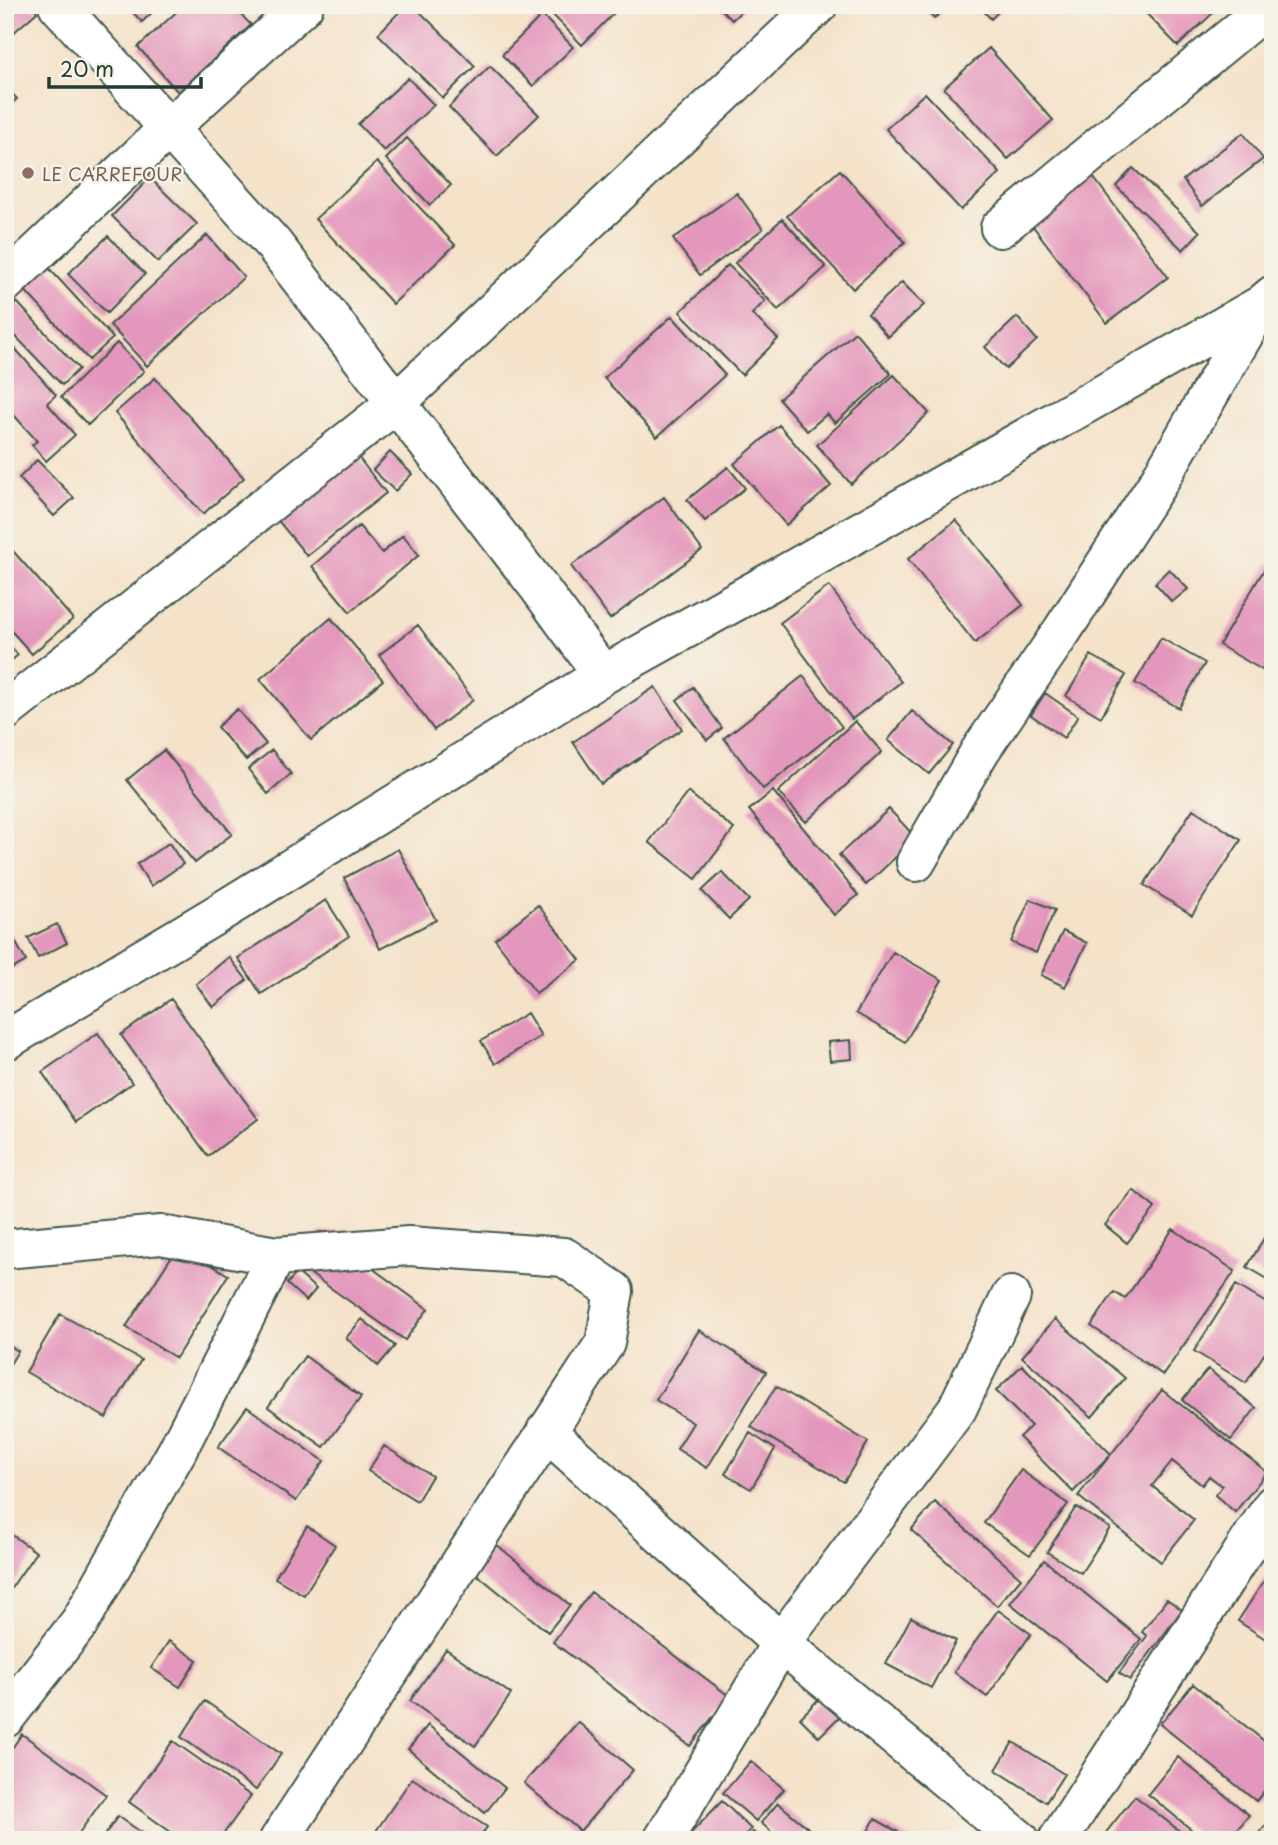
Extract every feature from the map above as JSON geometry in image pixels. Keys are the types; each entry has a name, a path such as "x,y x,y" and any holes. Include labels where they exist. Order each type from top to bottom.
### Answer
{"street":[{"path":"58,5 274,245 394,404 540,589 603,675"},
{"path":"5,283 304,5"},
{"path":"5,711 394,404 818,5"},
{"path":"1000,228 1270,5"},
{"path":"5,1041 225,909 603,675 795,569 1267,300"},
{"path":"916,862 980,751 1159,481 1267,300"},
{"path":"5,1249 161,1235 275,1256 409,1246 564,1257 614,1291 605,1343 279,1840"},
{"path":"5,1718 80,1622 177,1451 275,1256"},
{"path":"663,1840 781,1643 957,1409 1011,1296"},
{"path":"546,1431 781,1643 1020,1840"},
{"path":"1058,1840 1273,1505"}],"building":[{"path":"5,5 32,5 37,12 5,40"},
{"path":"126,5 160,5 142,22"},
{"path":"184,5 232,5 251,25 178,92 138,47"},
{"path":"406,5 413,5 475,66 443,98 378,34"},
{"path":"555,5 615,5 618,9 582,45 549,11"},
{"path":"717,5 748,5 732,20"},
{"path":"920,5 950,5 934,19"},
{"path":"978,5 1005,5 991,19"},
{"path":"1138,5 1204,5 1212,14 1178,46"},
{"path":"542,15 573,47 533,86 502,55"},
{"path":"989,48 1053,120 1008,159 944,88"},
{"path":"490,66 539,115 497,156 449,107"},
{"path":"408,78 434,105 384,151 358,124"},
{"path":"5,86 17,99 5,109"},
{"path":"925,93 1000,173 961,210 886,129"},
{"path":"1243,133 1263,159 1202,206 1183,180"},
{"path":"407,138 451,185 430,205 386,159"},
{"path":"1273,157 1273,175 1264,164"},
{"path":"377,162 455,245 393,304 315,219"},
{"path":"1133,168 1200,232 1183,250 1116,186"},
{"path":"840,170 905,242 853,289 787,216"},
{"path":"1088,170 1168,277 1107,323 1026,217"},
{"path":"150,178 197,224 158,262 112,216"},
{"path":"737,193 763,229 700,275 673,239"},
{"path":"782,219 826,267 778,310 735,263"},
{"path":"207,235 244,277 147,366 110,325"},
{"path":"108,236 145,274 107,313 68,274"},
{"path":"46,265 113,338 89,360 21,286"},
{"path":"728,265 765,301 752,314 778,339 742,375 680,312"},
{"path":"902,282 924,305 888,337 868,314"},
{"path":"17,302 79,369 62,385 5,325 5,313"},
{"path":"672,316 725,375 657,437 604,378"},
{"path":"1017,317 1037,340 1006,369 985,347"},
{"path":"855,332 891,374 835,423 827,414 807,431 779,399"},
{"path":"5,337 56,395 47,403 75,435 46,461 32,445 37,441 5,405"},
{"path":"117,343 144,371 88,425 61,397"},
{"path":"894,375 929,413 851,484 817,445"},
{"path":"155,378 244,478 203,514 115,413"},
{"path":"779,425 831,486 786,525 734,464"},
{"path":"351,448 386,493 307,556 271,512"},
{"path":"390,452 412,474 395,491 373,470"},
{"path":"37,460 74,498 54,516 19,478"},
{"path":"728,467 745,488 705,521 687,500"},
{"path":"664,497 702,550 610,619 571,566"},
{"path":"956,520 1023,605 975,643 908,559"},
{"path":"359,526 382,553 403,535 419,555 350,612 312,566"},
{"path":"5,542 73,619 32,654 5,624"},
{"path":"1268,563 1273,566 1271,675 1219,645"},
{"path":"1169,569 1188,589 1172,602 1155,583"},
{"path":"829,586 901,682 852,719 780,623"},
{"path":"331,618 383,680 311,740 260,679"},
{"path":"418,625 473,700 434,730 379,655"},
{"path":"1161,638 1205,663 1179,708 1135,683"},
{"path":"5,640 18,655 5,666"},
{"path":"1091,655 1126,675 1101,717 1066,696"},
{"path":"803,676 842,727 763,789 724,738"},
{"path":"655,687 682,729 601,784 573,742"},
{"path":"693,687 722,728 707,740 677,700"},
{"path":"1045,693 1078,716 1064,738 1031,715"},
{"path":"237,709 266,744 246,760 217,727"},
{"path":"912,711 953,745 929,774 888,740"},
{"path":"855,721 882,752 806,822 778,792"},
{"path":"164,750 232,834 195,863 127,780"},
{"path":"272,750 291,774 268,794 248,769"},
{"path":"773,791 858,895 834,915 749,810"},
{"path":"688,792 734,829 696,879 649,842"},
{"path":"889,809 916,838 866,885 839,855"},
{"path":"1193,809 1241,840 1192,915 1144,885"},
{"path":"169,843 183,864 151,886 137,864"},
{"path":"398,849 436,920 380,949 344,878"},
{"path":"722,872 749,900 729,919 702,891"},
{"path":"1030,899 1055,910 1036,953 1011,942"},
{"path":"326,900 349,936 261,994 238,958"},
{"path":"538,905 580,960 536,993 495,939"},
{"path":"5,923 26,961 5,973"},
{"path":"57,924 67,943 38,958 28,938"},
{"path":"1063,931 1087,943 1065,987 1041,975"},
{"path":"893,952 942,980 905,1042 856,1013"},
{"path":"229,957 247,980 213,1007 196,984"},
{"path":"171,999 258,1119 208,1156 121,1035"},
{"path":"527,1013 541,1036 495,1064 481,1041"},
{"path":"98,1033 132,1083 76,1122 42,1072"},
{"path":"851,1040 852,1059 830,1061 828,1042"},
{"path":"5,1135 13,1150 5,1154"},
{"path":"1133,1190 1155,1208 1127,1243 1105,1225"},
{"path":"1273,1223 1273,1282 1247,1267"},
{"path":"1173,1229 1235,1271 1163,1375 1091,1326 1114,1292 1125,1299"},
{"path":"319,1232 360,1232 361,1260 428,1309 405,1340 302,1268"},
{"path":"179,1245 228,1275 176,1358 126,1327"},
{"path":"297,1272 316,1289 306,1301 287,1284"},
{"path":"1236,1285 1273,1307 1273,1359 1264,1354 1246,1383 1194,1351"},
{"path":"60,1314 141,1360 106,1418 26,1372"},
{"path":"362,1319 395,1346 378,1366 346,1338"},
{"path":"1055,1319 1125,1378 1092,1417 1022,1357"},
{"path":"699,1330 766,1372 707,1468 677,1449 693,1423 656,1400"},
{"path":"5,1343 18,1351 5,1372"},
{"path":"305,1356 361,1397 324,1447 268,1407"},
{"path":"1022,1365 1111,1454 1073,1492 1019,1437 1031,1426 996,1391"},
{"path":"1208,1369 1256,1408 1231,1440 1182,1400"},
{"path":"776,1386 868,1442 844,1482 751,1427"},
{"path":"1162,1390 1267,1472 1235,1512 1215,1495 1222,1486 1209,1476 1202,1485 1172,1461 1152,1486 1194,1520 1161,1562 1078,1496"},
{"path":"247,1407 324,1461 296,1501 218,1447"},
{"path":"750,1433 775,1449 751,1489 725,1474"},
{"path":"384,1446 432,1476 417,1501 368,1471"},
{"path":"1021,1470 1068,1504 1030,1555 984,1523"},
{"path":"935,1502 1021,1578 997,1606 911,1530"},
{"path":"1076,1507 1110,1528 1081,1573 1047,1552"},
{"path":"307,1526 335,1545 304,1595 275,1578"},
{"path":"5,1530 36,1552 5,1597"},
{"path":"497,1545 570,1605 548,1632 474,1572"},
{"path":"1044,1560 1141,1639 1107,1681 1010,1603"},
{"path":"1273,1567 1273,1644 1238,1621"},
{"path":"591,1592 729,1696 690,1746 553,1642"},
{"path":"1167,1599 1182,1610 1130,1680 1119,1673 1147,1636 1142,1632"},
{"path":"998,1610 1031,1634 987,1697 954,1672"},
{"path":"911,1617 956,1641 931,1688 886,1664"},
{"path":"169,1641 197,1660 180,1687 151,1668"},
{"path":"446,1649 511,1694 475,1746 410,1701"},
{"path":"1193,1684 1273,1748 1273,1780 1256,1801 1160,1724"},
{"path":"819,1699 839,1717 819,1737 800,1718"},
{"path":"205,1701 281,1754 256,1790 181,1737"},
{"path":"578,1722 633,1770 580,1831 524,1783"},
{"path":"428,1725 505,1788 485,1813 408,1749"},
{"path":"22,1734 106,1795 74,1840 5,1840 5,1758"},
{"path":"173,1741 251,1796 219,1840 182,1840 129,1802"},
{"path":"1013,1742 1064,1774 1046,1802 996,1770"},
{"path":"1178,1757 1249,1815 1229,1840 1204,1840 1148,1794"},
{"path":"751,1761 784,1789 756,1821 723,1793"},
{"path":"412,1778 487,1827 478,1840 370,1840"},
{"path":"1135,1796 1191,1840 1100,1840"},
{"path":"722,1801 751,1829 740,1840 724,1840 721,1837 718,1840 698,1840 691,1833"},
{"path":"778,1803 808,1828 798,1840 781,1840 761,1823"},
{"path":"1273,1815 1273,1840 1255,1840"},
{"path":"118,1816 152,1840 101,1840"},
{"path":"875,1819 913,1840 863,1840"},
{"path":"753,1832 763,1840 747,1840"}],"place":[{"name":"LE CARREFOUR","path":"28,173"}]}
